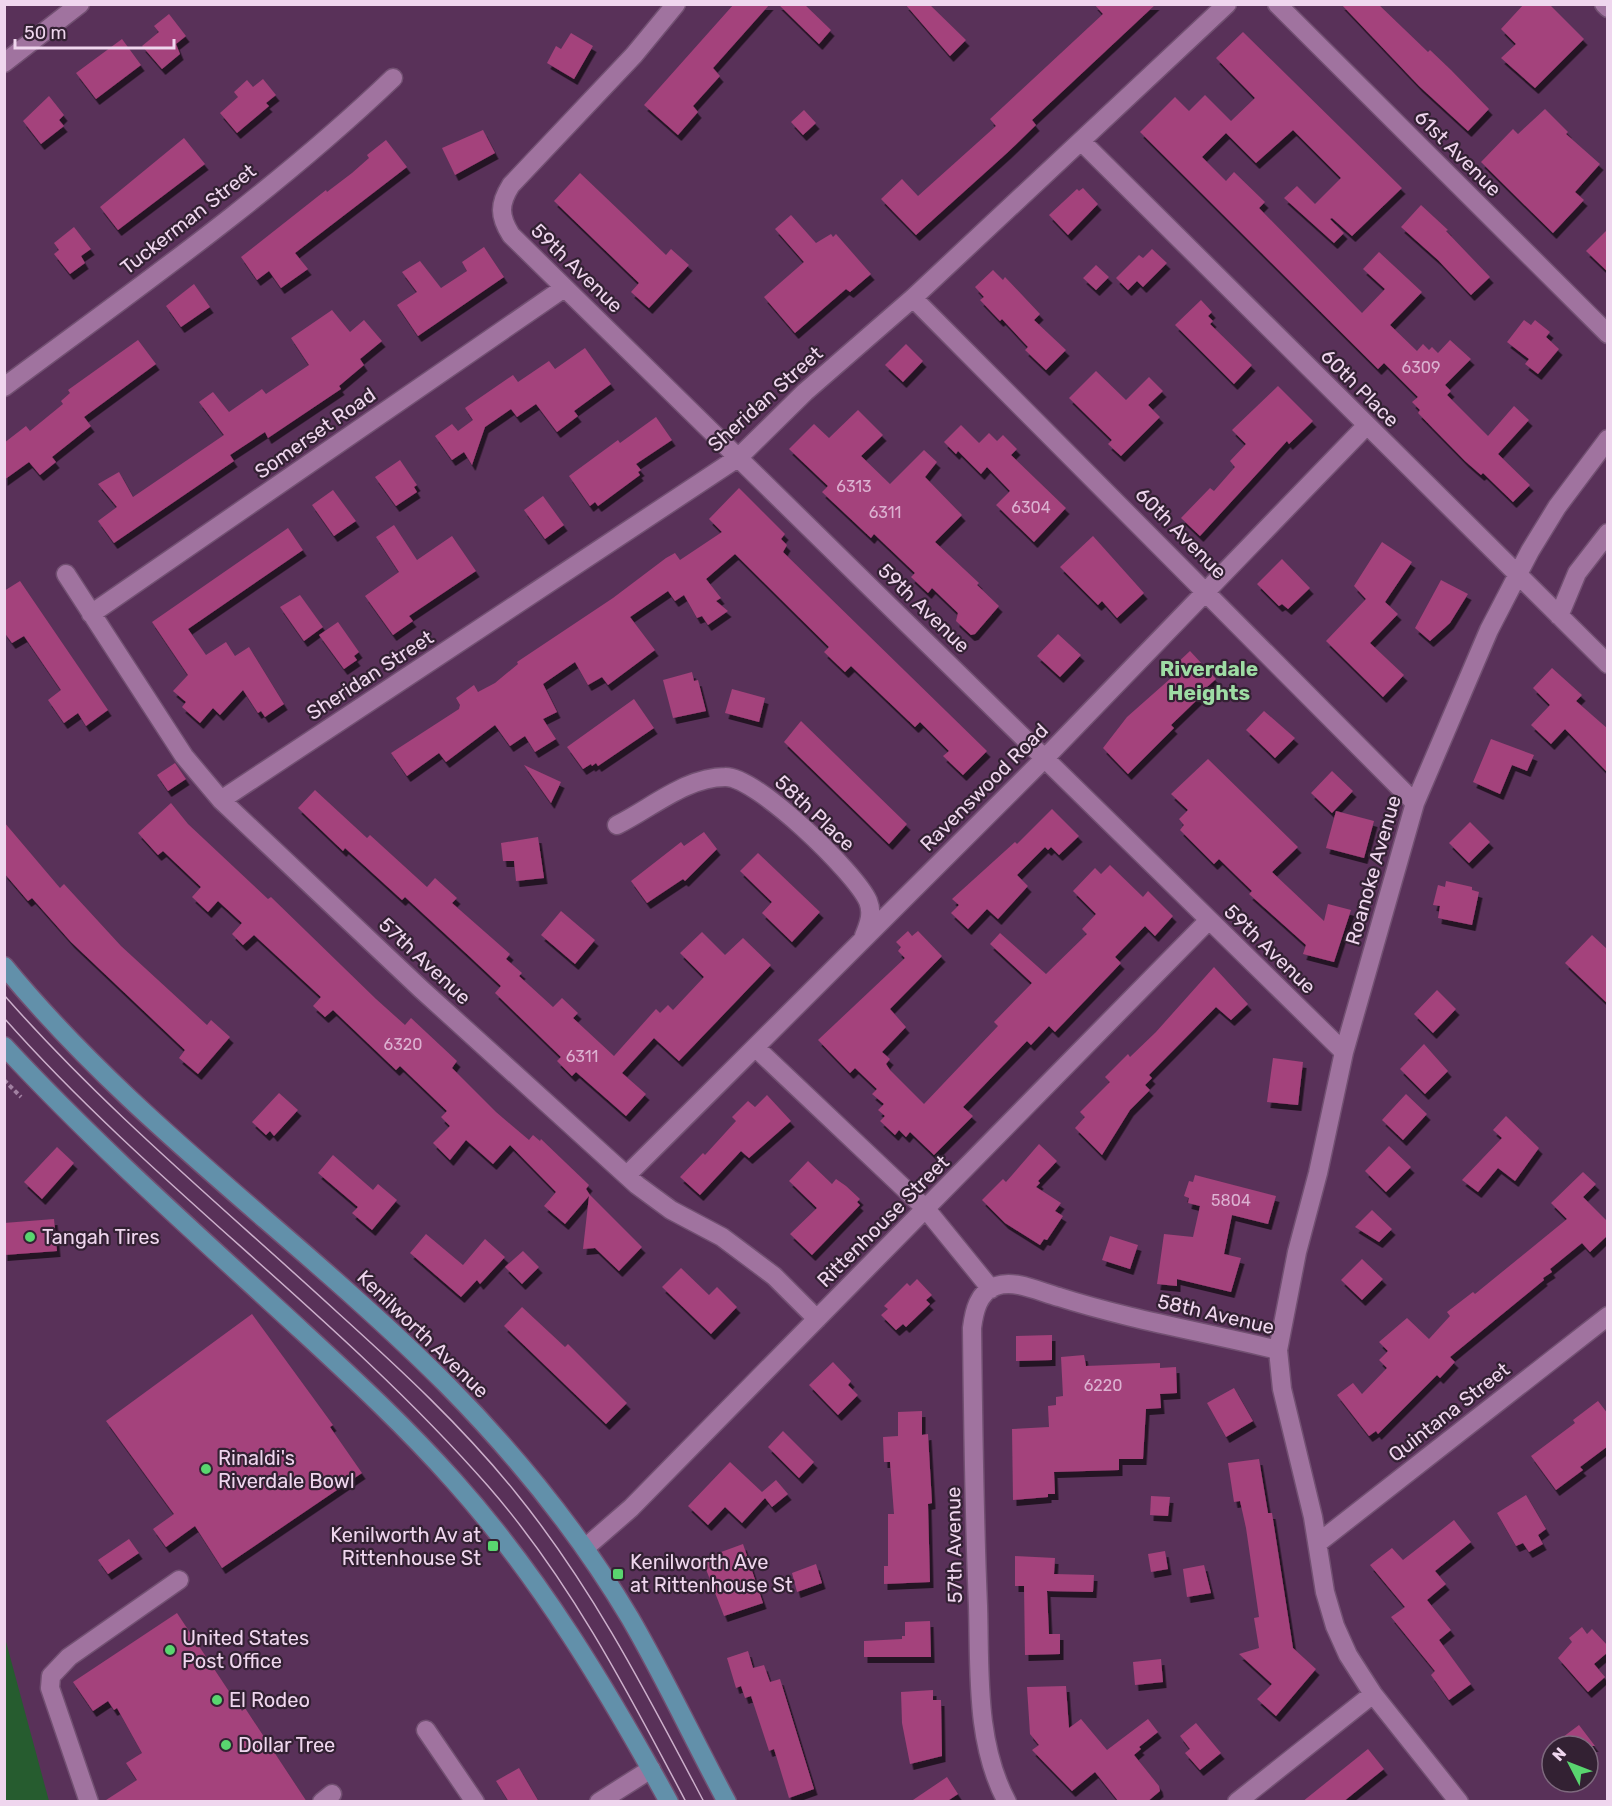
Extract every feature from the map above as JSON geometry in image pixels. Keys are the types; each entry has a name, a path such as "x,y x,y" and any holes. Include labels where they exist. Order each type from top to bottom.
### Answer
{"main road":[{"name":"Kenilworth Avenue","path":"4,966 64,1034 106,1074 358,1300 448,1386 530,1477 585,1548 629,1617 727,1802"},
{"path":"4,1046 56,1102 351,1377 453,1480 499,1534 565,1626 615,1706 669,1802"}],"street":[{"path":"4,63 80,4"},
{"name":"59th Avenue","path":"676,4 634,55 511,186 502,200 503,222 530,256 739,457 1208,921 1344,1052"},
{"name":"Sheridan Street","path":"221,800 739,457 805,392 914,298 1227,4"},
{"name":"61st Avenue","path":"1276,4 1608,334"},
{"name":"Tuckerman Street","path":"4,387 212,231 365,105 393,78"},
{"name":"60th Place","path":"1082,142 1608,664"},
{"name":"Somerset Road","path":"91,614 564,288"},
{"name":"60th Avenue","path":"914,298 1415,802"},
{"name":"Ravenswood Road","path":"627,1175 1045,758 1366,426"},
{"name":"Roanoke Avenue","path":"1278,1350 1297,1252 1318,1173 1344,1052 1415,802 1489,630 1557,507 1608,439"},
{"path":"1558,616 1577,573 1608,532"},
{"name":"57th Avenue","path":"66,574 184,756 221,800 481,1044 627,1175 671,1210 722,1237 774,1276 817,1320"},
{"name":"58th Place","path":"617,825 695,784 726,777 742,780 794,820 863,892 871,913 863,940"},
{"name":"Rittenhouse Street","path":"585,1548 631,1508 1208,921"},
{"path":"756,1048 926,1209 991,1289"},
{"name":"58th Avenue","path":"991,1289 1001,1285 1025,1287 1096,1309 1278,1350 1282,1389 1318,1543 1325,1592 1335,1626 1348,1655 1373,1694 1459,1802"},
{"name":"57th Avenue","path":"991,1289 975,1309 972,1328 976,1557 984,1736 996,1779 1007,1802"},
{"name":"Quintana Street","path":"1318,1543 1608,1316"},
{"path":"89,1802 50,1688 51,1676 69,1657 179,1580"},
{"path":"1237,1802 1373,1694"},
{"path":"426,1730 475,1802"},
{"path":"599,1802 651,1769"}],"path":[{"path":"4,1080 21,1097"}],"green space":[{"path":"5,1638 49,1801 5,1801"}],"building":[{"path":"734,4 770,4 713,68 720,76 693,106 698,112 678,135 644,105"},
{"path":"778,4 804,4 831,30 819,44"},
{"path":"905,4 929,4 966,40 950,56"},
{"path":"1094,4 1156,4 1032,120 1036,125 1007,153 916,235 881,199 902,179 918,196 996,126 990,119 1103,14"},
{"path":"1341,4 1378,4 1428,52 1430,50 1489,109 1468,131 1419,86"},
{"path":"1524,4 1549,4 1584,39 1535,88 1501,58 1516,44 1501,29"},
{"path":"169,14 186,36 176,44 180,54 162,69 142,46 159,32 154,26"},
{"path":"1243,32 1402,188 1352,236 1332,218 1330,219 1344,233 1334,243 1284,198 1297,186 1315,204 1341,178 1293,130 1256,163 1226,133 1202,157 1226,181 1234,172 1265,202 1259,208 1362,313 1385,289 1363,269 1379,252 1422,292 1390,325 1417,351 1423,344 1429,350 1432,347 1438,353 1450,340 1471,359 1445,385 1451,391 1447,395 1488,436 1514,406 1529,420 1498,454 1530,485 1513,502 1483,473 1481,475 1465,461 1418,413 1420,410 1412,402 1418,397 1384,363 1378,369 1140,132 1175,97 1189,111 1205,95 1231,121 1255,98 1216,58"},
{"path":"571,33 593,46 574,79 547,63 556,46 561,49"},
{"path":"122,39 141,65 96,99 76,73"},
{"path":"263,79 276,95 266,103 269,106 237,133 220,113 238,97 234,92 247,80 253,87"},
{"path":"49,96 64,115 59,120 64,126 41,144 23,121"},
{"path":"1545,109 1568,132 1566,134 1600,164 1575,192 1584,200 1553,233 1481,162 1513,129 1518,134"},
{"path":"804,110 816,123 803,135 791,122"},
{"path":"483,130 495,153 455,175 442,148"},
{"path":"184,138 205,164 118,230 100,207"},
{"path":"386,140 407,167 295,253 308,269 281,288 269,271 257,280 241,257 326,190 327,192 352,173 369,158 367,155"},
{"path":"580,173 666,255 671,249 689,265 649,308 631,292 639,283 554,201"},
{"path":"1083,188 1098,204 1068,235 1049,215 1077,189 1079,191"},
{"path":"1421,205 1448,230 1446,231 1490,277 1471,295 1438,260 1401,227"},
{"path":"791,215 816,243 831,234 833,237 836,234 871,274 850,292 846,289 795,333 764,297 804,262 775,229"},
{"path":"74,227 91,249 81,256 85,263 70,274 54,254 59,250 54,243"},
{"path":"1608,229 1608,272 1586,251"},
{"path":"484,247 504,277 418,336 397,305 417,292 402,272 420,261 441,288 467,271 462,262"},
{"path":"1152,249 1167,263 1143,287 1137,281 1128,290 1116,278 1139,255 1143,258"},
{"path":"1096,265 1109,277 1096,290 1083,278"},
{"path":"993,270 1003,280 1005,277 1040,314 1034,320 1066,350 1046,370 1025,350 1028,347 1002,319 1000,321 980,300 984,297 975,287"},
{"path":"194,284 210,307 181,327 166,306"},
{"path":"1201,300 1212,312 1208,316 1213,321 1210,324 1252,365 1234,384 1175,325"},
{"path":"332,310 350,332 364,320 382,341 360,359 364,365 339,386 341,389 268,438 265,432 230,455 234,461 114,543 98,521 117,507 98,484 119,472 133,497 224,435 199,402 213,392 229,412 262,389 266,394 309,365 291,338"},
{"path":"1524,320 1531,325 1535,320 1550,332 1546,337 1559,349 1538,374 1525,364 1529,359 1507,342"},
{"path":"138,340 156,364 84,417 91,426 52,457 56,462 40,475 29,462 4,480 4,443 26,426 30,431 63,404 61,401 70,393 68,390"},
{"path":"906,344 923,361 903,382 885,365"},
{"path":"585,348 611,384 574,411 578,416 557,432 536,404 517,417 511,409 485,427 472,465 464,452 452,460 435,436 452,424 458,431 473,420 465,408 513,375 518,382 549,361 555,369"},
{"path":"1096,371 1126,400 1149,377 1163,391 1148,405 1160,417 1121,456 1108,444 1112,440 1069,398"},
{"path":"1278,386 1313,421 1289,444 1287,441 1200,536 1181,518 1210,488 1214,491 1235,467 1230,461 1246,444 1232,430"},
{"path":"858,410 883,435 861,456 890,484 924,450 937,462 925,477 962,515 935,542 979,583 977,585 999,606 975,634 971,635 956,621 958,613 932,588 928,593 911,577 915,573 874,534 871,538 822,492 828,486 789,449 814,424 829,438"},
{"path":"656,417 672,440 636,464 641,470 638,472 640,475 598,506 595,502 590,506 569,476 618,440 620,443"},
{"path":"961,425 979,443 989,433 997,441 1003,435 1017,449 1011,455 1066,508 1034,542 996,505 1010,491 987,467 981,474 958,451 956,454 944,442"},
{"path":"400,460 417,485 414,487 417,492 396,506 375,477"},
{"path":"739,488 785,534 781,539 787,545 783,552 987,751 963,775 943,756 949,751 920,722 915,727 851,666 845,672 824,652 829,647 735,554 706,579 721,598 716,601 728,611 708,625 702,616 697,618 684,595 675,601 668,591 630,617 655,650 608,685 602,677 588,685 575,662 543,684 557,712 543,719 556,739 535,752 525,736 510,746 495,725 446,762 439,753 407,776 391,753 459,709 460,705 456,698 474,685 478,692 495,683 518,664 517,662 613,598 666,558 675,553 680,560 722,532 709,519"},
{"path":"333,490 356,521 334,536 312,505"},
{"path":"543,496 564,525 545,539 524,510"},
{"path":"394,525 417,560 452,536 476,571 409,616 413,621 393,635 365,596 399,572 376,537"},
{"path":"288,528 303,550 188,629 206,655 226,642 235,656 249,647 284,704 265,717 261,711 258,713 243,690 220,715 213,708 200,723 182,707 186,702 173,691 188,675 152,622"},
{"path":"1093,536 1144,593 1117,618 1102,601 1098,605 1060,567"},
{"path":"1382,542 1412,562 1385,602 1398,614 1370,643 1404,675 1383,697 1326,641 1366,599 1354,586"},
{"path":"1282,559 1310,588 1288,609 1282,604 1279,606 1257,584"},
{"path":"1441,580 1468,594 1450,623 1430,641 1415,628"},
{"path":"20,581 108,710 86,726 78,713 64,723 48,700 61,690 24,636 12,643 4,632 4,591"},
{"path":"300,595 323,627 304,641 280,607"},
{"path":"338,622 359,652 354,656 357,660 344,669 319,635"},
{"path":"1058,634 1081,655 1060,677 1037,656"},
{"path":"1190,651 1216,679 1171,725 1174,728 1128,774 1103,748 1127,717 1179,671 1174,666"},
{"path":"1552,668 1582,695 1576,701 1608,729 1608,773 1565,729 1551,744 1531,725 1550,705 1533,688"},
{"path":"692,672 694,681 698,680 706,711 673,718 663,680"},
{"path":"732,689 765,698 759,722 725,713"},
{"path":"634,699 654,728 598,766 596,763 592,766 591,764 583,769 567,747"},
{"path":"1264,711 1295,738 1275,758 1246,730"},
{"path":"801,721 907,824 889,844 784,742"},
{"path":"1491,739 1534,755 1527,771 1512,765 1500,794 1473,782"},
{"path":"1208,759 1298,847 1272,872 1324,921 1328,904 1351,910 1334,962 1303,954 1306,945 1249,894 1252,891 1219,859 1214,864 1180,830 1184,825 1179,819 1188,810 1171,794"},
{"path":"175,763 186,779 168,791 157,775"},
{"path":"524,765 561,782 551,803"},
{"path":"1332,771 1353,791 1332,813 1311,793"},
{"path":"315,790 367,838 370,835 427,887 435,878 457,898 452,903 510,954 506,959 522,973 519,976 553,1007 562,998 578,1013 573,1018 614,1056 656,1009 660,1013 668,1005 673,1010 704,977 680,953 702,932 725,955 743,938 771,965 679,1061 654,1038 622,1073 646,1094 626,1116 576,1072 572,1076 557,1061 561,1057 495,993 501,986 405,897 402,900 345,848 343,851 298,808"},
{"path":"171,803 188,824 268,899 271,897 376,999 405,1025 411,1018 457,1061 452,1068 496,1112 529,1140 533,1135 540,1141 541,1139 589,1185 586,1189 590,1195 642,1247 619,1271 595,1248 583,1249 589,1196 565,1224 544,1206 556,1192 510,1145 493,1164 466,1140 450,1160 433,1143 450,1126 441,1117 447,1111 400,1066 396,1070 333,1010 325,1017 313,1006 321,997 254,935 243,945 232,934 242,923 218,901 208,912 192,897 201,887 163,851 158,855 138,833"},
{"path":"1052,809 1079,836 1059,855 1051,847 1048,850 1045,847 1017,875 1028,886 998,919 987,909 968,929 951,913 959,905 952,899 1015,842 1017,844"},
{"path":"1336,811 1374,821 1364,858 1326,848"},
{"path":"4,822 60,888 64,884 121,946 207,1025 211,1020 230,1037 198,1074 179,1058 185,1050 71,942 32,898 28,901 4,873"},
{"path":"1470,822 1490,842 1469,863 1449,843"},
{"path":"704,832 717,849 685,881 683,879 647,903 631,881 681,842 684,846"},
{"path":"538,837 544,878 516,881 514,861 503,861 501,843"},
{"path":"758,853 820,912 792,942 762,913 772,902 740,871"},
{"path":"1110,865 1143,897 1148,891 1173,916 1155,936 1145,926 1115,957 1121,963 1055,1032 1049,1026 1031,1045 1027,1041 963,1107 973,1116 934,1155 910,1132 906,1137 899,1130 895,1135 880,1121 885,1116 878,1110 884,1104 872,1094 877,1089 855,1068 850,1073 818,1040 905,958 898,951 901,947 896,942 908,931 912,936 918,931 942,956 890,1009 906,1027 882,1052 890,1059 886,1064 890,1070 924,1104 998,1026 994,1022 1032,983 990,944 1000,933 1046,974 1087,934 1082,929 1096,914 1073,891 1095,868 1101,874"},
{"path":"1446,881 1472,887 1472,890 1479,892 1472,925 1438,918 1440,906 1433,905 1438,885 1445,887"},
{"path":"561,911 595,940 575,964 541,935"},
{"path":"1592,935 1608,950 1608,1004 1565,963"},
{"path":"1214,967 1248,1004 1231,1020 1216,1007 1149,1075 1152,1078 1145,1085 1150,1090 1130,1110 1102,1155 1075,1128 1085,1117 1080,1112 1110,1082 1105,1077 1128,1054 1130,1057 1156,1032"},
{"path":"1437,990 1456,1009 1433,1033 1414,1014"},
{"path":"1424,1044 1448,1071 1425,1094 1400,1069"},
{"path":"1273,1058 1303,1062 1298,1105 1267,1102"},
{"path":"279,1093 298,1110 274,1136 270,1131 266,1135 252,1122"},
{"path":"1406,1094 1427,1114 1403,1140 1382,1120"},
{"path":"767,1095 791,1121 749,1158 741,1151 700,1195 680,1177 703,1153 705,1155 736,1121 732,1117 748,1101 755,1107"},
{"path":"1506,1116 1539,1148 1515,1181 1498,1168 1478,1192 1462,1180 1502,1138 1493,1130"},
{"path":"1039,1144 1057,1161 1038,1181 1040,1183 1036,1187 1061,1203 1055,1211 1063,1216 1047,1240 1044,1239 1040,1245 1005,1223 982,1200 1003,1179 1006,1182"},
{"path":"1389,1146 1411,1167 1386,1192 1365,1171"},
{"path":"57,1147 74,1163 42,1199 24,1182"},
{"path":"333,1155 373,1190 378,1184 397,1200 372,1230 352,1213 358,1207 318,1173"},
{"path":"808,1161 832,1184 836,1179 860,1199 857,1202 860,1205 812,1255 790,1234 817,1208 789,1181"},
{"path":"1583,1172 1596,1184 1583,1197 1608,1222 1608,1235 1590,1252 1582,1243 1550,1269 1552,1272 1543,1278 1544,1280 1450,1357 1455,1362 1440,1378 1437,1375 1378,1434 1376,1431 1369,1436 1337,1395 1353,1383 1362,1394 1387,1368 1379,1360 1388,1351 1379,1342 1407,1318 1429,1339 1450,1316 1447,1312 1473,1292 1475,1294 1567,1219 1551,1203"},
{"path":"1195,1175 1276,1196 1268,1224 1232,1215 1224,1254 1241,1258 1231,1292 1177,1279 1177,1286 1157,1284 1164,1234 1193,1237 1200,1206 1188,1203 1189,1198 1184,1196 1189,1181 1193,1182"},
{"path":"1372,1210 1392,1229 1379,1242 1355,1227"},
{"name":"Tangah Tires","path":"54,1219 57,1251 4,1255 4,1223"},
{"path":"426,1234 463,1265 485,1239 505,1257 480,1284 477,1280 461,1297 410,1253"},
{"path":"1110,1236 1138,1245 1130,1269 1102,1260"},
{"path":"523,1251 539,1267 522,1284 505,1267"},
{"path":"1362,1259 1383,1279 1362,1300 1341,1280"},
{"path":"681,1268 709,1295 717,1287 737,1307 711,1334 662,1287"},
{"path":"917,1279 932,1295 926,1300 930,1304 906,1327 903,1324 896,1330 881,1315 888,1309 884,1306 907,1283 910,1286"},
{"path":"522,1307 565,1347 568,1344 627,1403 606,1424 504,1326"},
{"name":"Rinaldi's Riverdale Bowl","path":"252,1314 333,1425 330,1427 362,1473 222,1568 195,1526 166,1547 153,1529 174,1514 106,1421"},
{"path":"1052,1335 1052,1360 1016,1361 1016,1336"},
{"path":"1084,1355 1086,1366 1160,1363 1160,1368 1176,1367 1177,1393 1160,1394 1161,1408 1146,1409 1143,1459 1119,1459 1119,1470 1054,1472 1055,1494 1048,1494 1048,1497 1013,1500 1012,1429 1049,1427 1048,1406 1056,1405 1056,1397 1063,1396 1061,1357"},
{"path":"833,1362 851,1381 848,1385 858,1395 838,1415 809,1385"},
{"path":"1234,1388 1253,1421 1226,1437 1207,1403"},
{"path":"1598,1401 1608,1414 1608,1446 1580,1467 1583,1470 1556,1490 1531,1456 1575,1423 1573,1420"},
{"path":"922,1411 922,1435 928,1434 932,1503 928,1504 930,1582 884,1584 884,1566 888,1566 888,1514 894,1514 890,1462 884,1462 883,1437 898,1436 898,1412"},
{"path":"783,1431 814,1462 799,1478 768,1447"},
{"path":"1259,1459 1268,1513 1272,1513 1293,1648 1316,1669 1276,1716 1257,1699 1272,1684 1239,1654 1259,1648 1254,1618 1259,1617 1246,1528 1240,1501 1234,1502 1228,1463"},
{"path":"730,1462 762,1492 776,1480 788,1494 772,1507 765,1498 742,1523 725,1507 708,1525 688,1506"},
{"path":"1526,1495 1546,1529 1538,1535 1543,1544 1529,1552 1523,1543 1516,1546 1497,1513"},
{"path":"1151,1496 1170,1497 1168,1516 1150,1515"},
{"path":"1454,1520 1471,1542 1435,1571 1446,1584 1427,1600 1451,1630 1439,1640 1471,1684 1449,1700 1431,1675 1435,1671 1391,1617 1405,1607 1370,1565 1392,1548 1403,1560"},
{"path":"129,1539 139,1553 108,1574 98,1560"},
{"path":"743,1544 763,1603 724,1616 702,1559"},
{"path":"1165,1551 1168,1569 1151,1572 1148,1554"},
{"path":"1015,1556 1055,1558 1054,1574 1094,1575 1093,1592 1047,1591 1049,1634 1060,1634 1060,1654 1025,1655 1024,1586 1015,1586"},
{"path":"816,1564 822,1583 797,1592 792,1573"},
{"path":"1204,1565 1211,1593 1187,1597 1183,1569"},
{"path":"177,1613 242,1711 245,1708 307,1802 103,1802 137,1780 126,1763 142,1753 117,1708 114,1710 108,1701 93,1711 73,1682"},
{"path":"930,1621 931,1657 864,1657 864,1641 902,1639 902,1636 905,1636 905,1622"},
{"path":"1582,1627 1587,1634 1592,1629 1608,1646 1608,1652 1594,1664 1605,1677 1588,1692 1558,1658 1572,1642 1569,1638"},
{"path":"748,1651 753,1668 764,1665 770,1682 780,1679 814,1789 789,1798 774,1749 769,1751 751,1696 745,1698 741,1686 736,1688 727,1658"},
{"path":"1161,1659 1163,1682 1135,1685 1133,1662"},
{"path":"1066,1686 1069,1728 1081,1719 1107,1750 1148,1719 1158,1732 1139,1747 1141,1749 1134,1755 1159,1786 1160,1791 1147,1802 1119,1802 1095,1772 1072,1791 1032,1750 1039,1745 1030,1734 1027,1687"},
{"path":"933,1690 933,1700 941,1700 942,1756 910,1764 902,1723 901,1692"},
{"path":"1196,1723 1221,1753 1200,1770 1185,1753 1190,1749 1180,1736"},
{"path":"1579,1725 1586,1734 1567,1734"},
{"path":"1368,1749 1384,1769 1343,1802 1302,1802"},
{"path":"519,1768 539,1802 509,1802 496,1781"},
{"path":"947,1777 958,1794 946,1802 910,1802"}],"tram line":[{"path":"4,995 124,1119 407,1377 496,1469 544,1529 594,1604 640,1682 704,1802"},
{"path":"4,1018 122,1138 371,1365 431,1424 488,1486 518,1522 571,1598 619,1678 686,1802"}],"place":[{"name":"Tangah Tires","path":"30,1237"},
{"name":"Rinaldi's Riverdale Bowl","path":"206,1469"},
{"name":"Kenilworth Av at Rittenhouse St","path":"493,1546"},
{"name":"Kenilworth Ave at Rittenhouse St","path":"618,1574"},
{"name":"United States Post Office","path":"170,1650"},
{"name":"El Rodeo","path":"217,1700"},
{"name":"Dollar Tree","path":"226,1745"}],"district":[{"name":"Riverdale Heights","path":"1209,681"}]}
